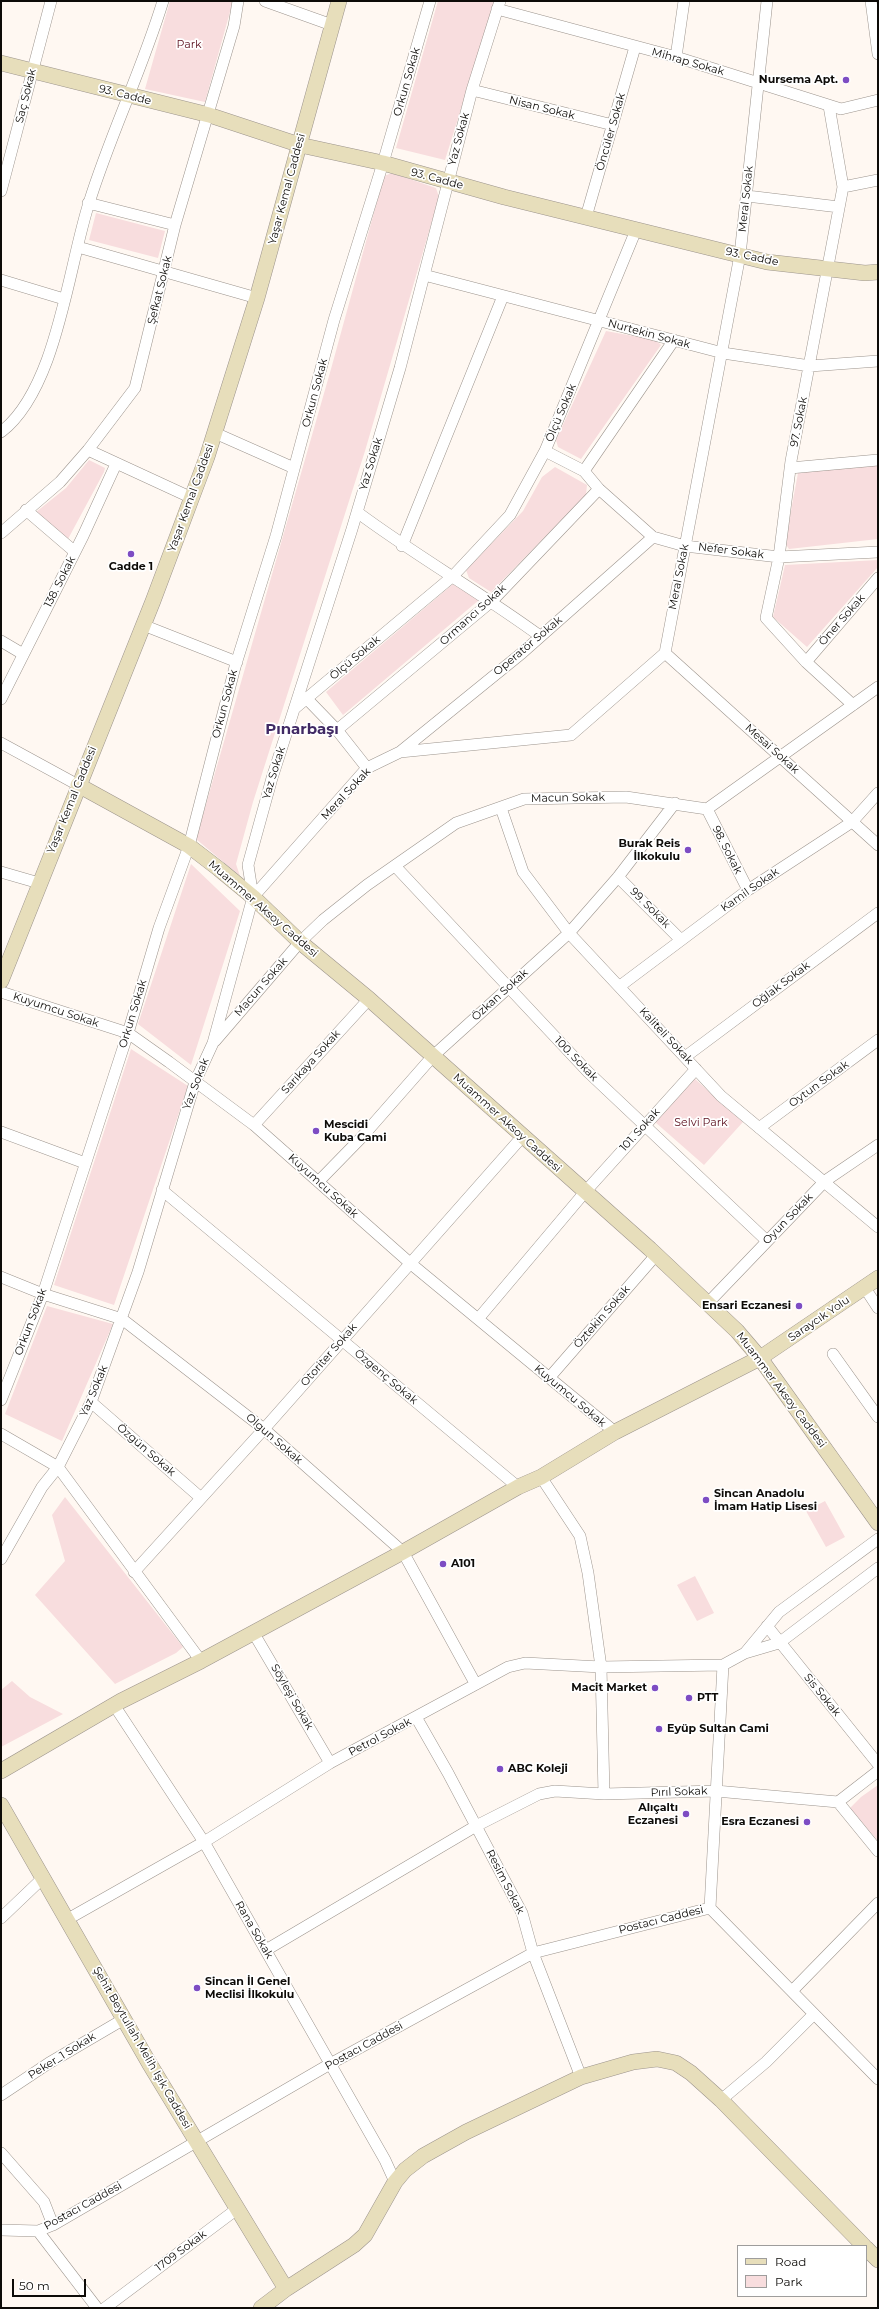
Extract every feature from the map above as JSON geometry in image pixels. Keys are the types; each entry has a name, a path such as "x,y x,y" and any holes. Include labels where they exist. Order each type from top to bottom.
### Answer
{"main road":[{"name":"Yaşar Kemal Caddesi","path":"1,981 143,625 192,498 215,433 257,298 339,1"},
{"name":"93. Cadde","path":"1,63 128,96 209,115 300,144 383,163 586,218 740,256 767,262 865,273 878,272"},
{"name":"Muammer Aksoy Caddesi","path":"78,785 189,846 253,897 300,942 369,999 656,1255 737,1331 760,1358 878,1523"},
{"name":"Saraycık Yolu","path":"1,1771 114,1705 201,1661 404,1552 518,1487 541,1478 615,1432 760,1358 878,1278"},
{"name":"Şehit Beytullah Melih Işık Caddesi","path":"1,1805 44,1877 124,2019 286,2289"},
{"path":"261,2308 286,2289 354,2245 365,2235 395,2182 405,2170 423,2156 466,2132 581,2077 633,2062 657,2059 676,2063 691,2073 721,2100 863,2245"},
{"path":"867,2249 878,2260"}],"street":[{"name":"Saç Sokak","path":"1,190 51,1"},
{"path":"1,432 10,425 33,393 42,373 78,247 88,203 163,1"},
{"name":"Şefkat Sokak","path":"1,533 60,482 88,450 135,388 175,225 209,115 234,26 238,1"},
{"path":"265,1 332,25"},
{"name":"Orkun Sokak","path":"1,1400 43,1294 128,1033 159,928 189,846 237,662 294,468 334,320 383,163 430,1"},
{"path":"676,57 684,1"},
{"name":"Meral Sokak","path":"253,897 367,768 400,752 571,735 664,653 723,353 740,256 767,1"},
{"path":"871,1 878,54"},
{"name":"Mihrap Sokak","path":"498,5 635,47 676,57 829,106 841,109 878,100"},
{"name":"Yaz Sokak","path":"1,1559 42,1487 58,1467 91,1402 122,1319 195,1082 213,1043 253,897 248,865 294,709 357,512 400,368 472,90 498,5"},
{"name":"Öncüler Sokak","path":"586,218 635,47"},
{"name":"Nisan Sokak","path":"472,90 613,126"},
{"name":"97. Sokak","path":"829,106 843,187 790,468 779,557 766,618 806,662 853,705"},
{"path":"843,187 878,180"},
{"path":"747,196 839,207"},
{"path":"88,203 175,225"},
{"name":"Ölçü Sokak","path":"294,709 453,576 510,515 545,451 600,321 636,230"},
{"path":"78,247 257,298"},
{"name":"Nurtekin Sokak","path":"424,275 723,353 810,366 878,362"},
{"path":"1,280 64,298"},
{"path":"402,546 503,296"},
{"path":"584,471 674,340"},
{"path":"215,433 294,468"},
{"path":"88,450 192,498"},
{"name":"Nefer Sokak","path":"545,451 584,471 599,489 653,537 685,546 779,557 878,552"},
{"path":"790,468 878,460"},
{"name":"138. Sokak","path":"1,699 116,464"},
{"name":"Ormancı Sokak","path":"337,730 492,601 599,489"},
{"path":"26,510 74,552"},
{"path":"357,512 402,546 492,601 540,636"},
{"name":"Operatör Sokak","path":"400,752 540,636 653,537"},
{"name":"Öner Sokak","path":"806,662 878,578"},
{"path":"143,625 237,662"},
{"path":"1,641 23,654"},
{"name":"Mesai Sokak","path":"664,653 878,845"},
{"path":"707,809 878,687"},
{"path":"307,699 337,730 367,768"},
{"path":"1,743 78,785"},
{"name":"Kamil Sokak","path":"620,986 748,890 852,822 878,793"},
{"name":"Macun Sokak","path":"213,1043 300,942 323,920 395,866 456,823 524,799 626,797 675,803 707,809"},
{"name":"Özkan Sokak","path":"319,1181 361,1138 433,1056 570,933 618,877 675,803"},
{"name":"Kaliteli Sokak","path":"501,808 523,872 570,933 721,1096 825,1181 878,1227"},
{"name":"98. Sokak","path":"707,809 748,890"},
{"name":"100. Sokak","path":"395,866 588,1072 767,1242"},
{"path":"1,872 39,883"},
{"name":"99. Sokak","path":"618,877 681,940"},
{"name":"Oğlak Sokak","path":"685,1058 878,913"},
{"name":"Kuyumcu Sokak","path":"1,992 128,1033 254,1125 410,1263 615,1432"},
{"name":"Sarıkaya Sokak","path":"254,1125 369,999"},
{"name":"Oytun Sokak","path":"760,1128 878,1040"},
{"name":"101. Sokak","path":"478,1319 585,1192 696,1069"},
{"path":"1,1132 85,1163"},
{"name":"Otoriter Sokak","path":"134,1572 264,1429 522,1137"},
{"name":"Oyun Sokak","path":"707,1304 825,1181 878,1145"},
{"name":"Özgenç Sokak","path":"162,1190 518,1487"},
{"name":"Öztekin Sokak","path":"549,1378 656,1255"},
{"name":"Olgun Sokak","path":"1,1278 43,1294 122,1319 264,1429 404,1552 475,1683"},
{"path":"865,1288 878,1308"},
{"path":"833,1354 878,1417"},
{"name":"Özgün Sokak","path":"91,1402 201,1498"},
{"path":"1,1434 58,1467 201,1661"},
{"path":"541,1478 580,1536 588,1573 601,1666 604,1794"},
{"path":"745,1652 779,1612 878,1539"},
{"path":"878,1568 779,1643 745,1652 723,1665 710,1908 878,2079"},
{"name":"Sis Sokak","path":"767,1626 779,1643 878,1764"},
{"name":"Söyleşi Sokak","path":"253,1632 330,1763"},
{"name":"Petrol Sokak","path":"68,1920 204,1842 330,1763 416,1717 475,1683 508,1667 525,1663 601,1666 723,1665"},
{"name":"Rana Sokak","path":"114,1705 204,1842 385,2160 395,2182"},
{"name":"Resim Sokak","path":"416,1717 522,1913 533,1953 581,2077"},
{"path":"878,1771 838,1802 878,1851"},
{"name":"Pırıl Sokak","path":"266,1950 476,1826 539,1794 555,1791 604,1794 716,1791 838,1802"},
{"path":"1,1918 44,1877"},
{"path":"792,1991 878,1903"},
{"name":"Postacı Caddesi","path":"38,2231 53,2225 196,2140 330,2064 533,1953 710,1908"},
{"path":"721,2100 766,2062 814,2014"},
{"name":"Peker_1 Sokak","path":"1,2095 124,2019"},
{"path":"1,2153 44,2202 53,2225"},
{"name":"1709 Sokak","path":"105,2308 238,2209"},
{"path":"1,2230 38,2231 97,2308"}],"green space":[{"name":"Park","path":"170,1 233,1 205,102 145,89"},
{"path":"438,1 495,1 445,160 396,148"},
{"path":"392,173 436,188 439,197 365,451 253,802 236,864 240,876 196,839 331,369 384,176"},
{"path":"96,213 165,231 158,258 89,240"},
{"path":"606,331 655,340 661,345 581,459 558,447 556,440"},
{"path":"89,460 105,468 104,472 68,539 36,512 66,488"},
{"path":"878,464 878,539 789,549 785,543 798,473"},
{"path":"555,467 587,485 586,495 491,592 469,578 466,570 523,511 542,477"},
{"path":"878,560 878,567 807,647 773,617 785,565"},
{"path":"453,584 479,600 343,715 326,692"},
{"path":"191,864 240,911 191,1065 138,1024"},
{"path":"131,1049 188,1086 114,1305 54,1285"},
{"name":"Selvi Park","path":"694,1078 743,1122 704,1165 655,1122"},
{"path":"47,1306 113,1324 62,1441 5,1414"},
{"path":"65,1497 183,1647 176,1653 115,1684 35,1595 65,1561 52,1515"},
{"path":"825,1501 845,1537 826,1547 806,1511"},
{"path":"695,1576 714,1613 697,1621 677,1585"},
{"path":"12,1681 30,1697 63,1714 1,1747 1,1690"},
{"path":"878,1785 878,1841 850,1808 861,1797"}],"place":[{"name":"Nursema Apt.","path":"846,80"},
{"name":"Cadde 1","path":"131,554"},
{"name":"Burak Reis İlkokulu","path":"688,850"},
{"name":"Mescidi Kuba Cami","path":"316,1131"},
{"name":"Ensari Eczanesi","path":"799,1306"},
{"name":"Sincan Anadolu İmam Hatip Lisesi","path":"706,1500"},
{"name":"A101","path":"443,1564"},
{"name":"Macit Market","path":"655,1688"},
{"name":"PTT","path":"689,1698"},
{"name":"Eyüp Sultan Cami","path":"659,1729"},
{"name":"ABC Koleji","path":"500,1769"},
{"name":"Alıçaltı Eczanesi","path":"686,1814"},
{"name":"Esra Eczanesi","path":"807,1822"},
{"name":"Sincan İl Genel Meclisi İlkokulu","path":"197,1988"}],"district":[{"name":"Pınarbaşı","path":"302,730"}]}
